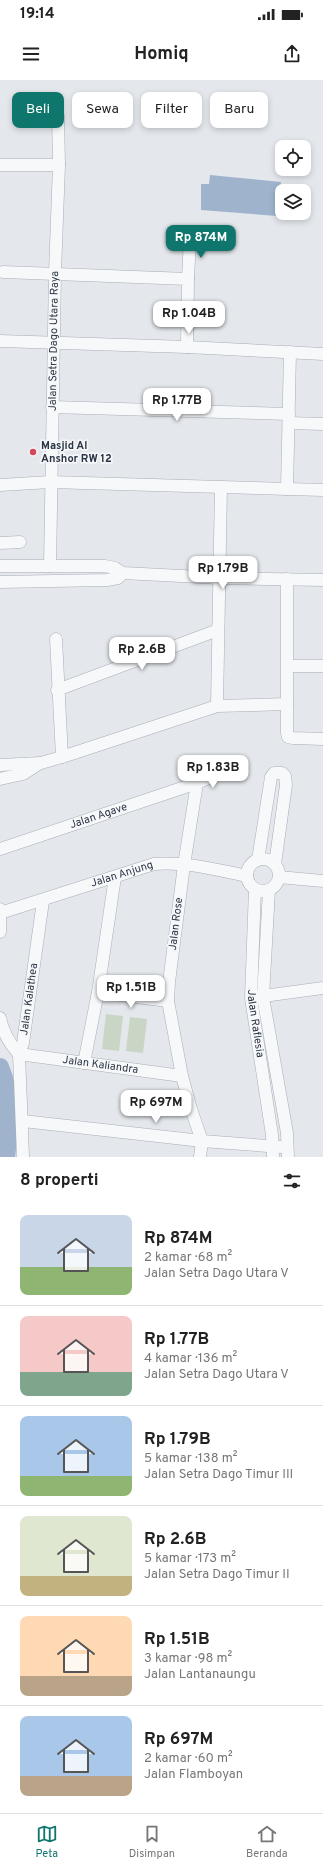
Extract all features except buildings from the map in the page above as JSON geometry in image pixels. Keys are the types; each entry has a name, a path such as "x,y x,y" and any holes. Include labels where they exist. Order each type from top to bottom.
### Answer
{"street":[{"name":"Jalan Setra Dago Utara Raya","path":"50,566 50,482 59,165 58,128"},
{"path":"0,165 59,165"},
{"path":"187,347 190,238"},
{"path":"3,272 188,279"},
{"path":"0,341 187,347 323,354"},
{"path":"287,489 290,352"},
{"path":"52,406 289,418 323,424"},
{"path":"0,485 50,482 323,490"},
{"path":"217,706 221,488"},
{"path":"0,543 20,542"},
{"path":"0,566 105,566 115,568 123,573 220,578 323,580"},
{"path":"0,582 108,580 118,578 123,573"},
{"path":"286,579 288,666 286,733 288,737 323,739"},
{"path":"57,690 218,630"},
{"path":"56,639 57,690 62,757"},
{"path":"288,666 323,666"},
{"path":"0,765 41,763 217,706 287,704"},
{"path":"0,779 23,774 41,763"},
{"path":"258,860 271,777 274,773 282,773 285,776 286,785 275,864"},
{"name":"Jalan Agave","path":"0,849 221,774"},
{"name":"Jalan Rose","path":"197,783 184,865 169,982 168,1001 182,1076 191,1110 202,1141 200,1157"},
{"path":"264,859 275,864 278,868 279,877 276,885 269,890 264,891 256,889 251,885 247,876 248,869 252,863 258,860 264,859"},
{"name":"Jalan Anjung","path":"0,914 115,878 154,864 165,863 184,865 247,876"},
{"path":"279,877 323,881"},
{"path":"84,1063 98,992 115,878"},
{"name":"Jalan Raflesia","path":"256,889 257,997 274,1152"},
{"name":"Jalan Raflesia","path":"269,890 257,997 288,1152"},
{"name":"Jalan Kalathea","path":"0,1018 4,1034 19,1054 23,1043 43,901"},
{"path":"0,909 0,932"},
{"path":"257,997 323,988"},
{"path":"98,992 168,1001"},
{"path":"19,1054 23,1120 23,1157"},
{"name":"Jalan Kaliandra","path":"19,1054 182,1076"},
{"path":"23,1120 202,1141 274,1152 288,1152"}],"green space":[{"path":"106,1014 123,1016 119,1051 102,1049"},
{"path":"130,1017 147,1019 143,1053 126,1051"}],"water":[{"path":"210,175 281,182 281,184 275,184 275,216 201,210 201,184 209,184"}],"waterway":[{"path":"0,1067 7,1089 9,1112 6,1157"}],"place":[{"name":"Masjid Al Anshor RW 12","path":"33,452"}]}
